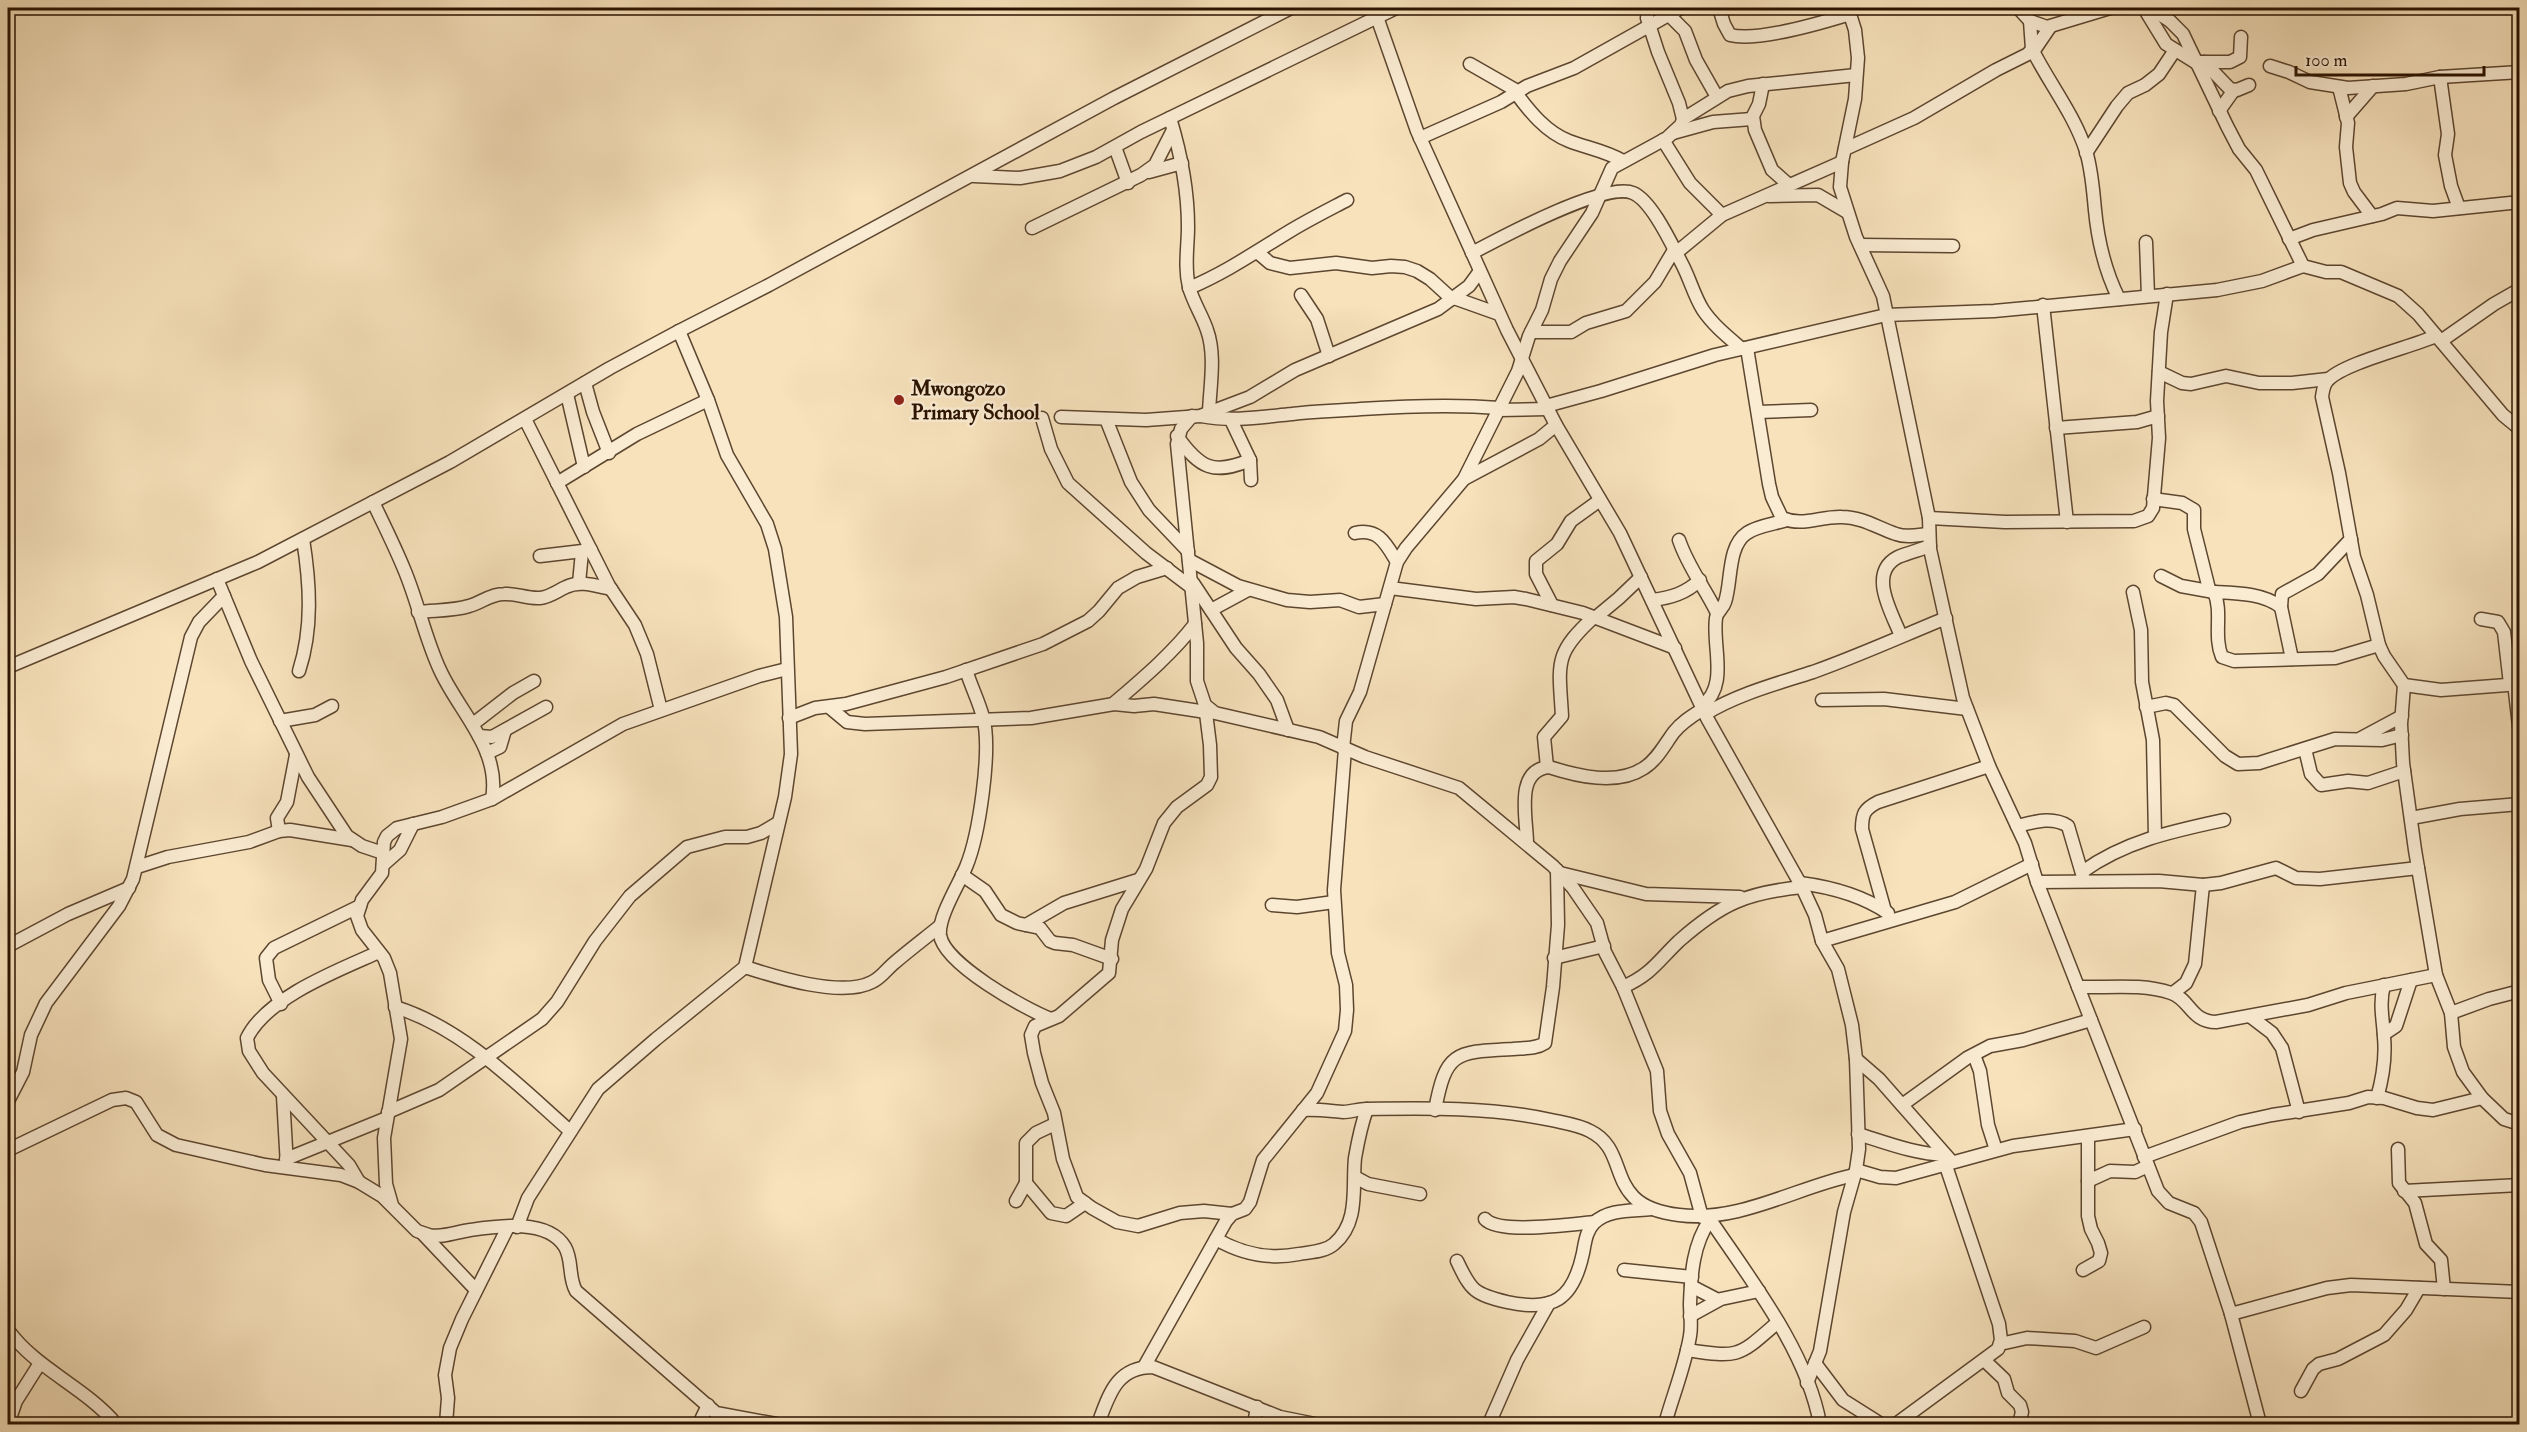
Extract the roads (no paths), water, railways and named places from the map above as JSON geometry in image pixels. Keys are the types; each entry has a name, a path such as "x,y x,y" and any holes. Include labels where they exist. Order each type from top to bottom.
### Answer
{"street":[{"path":"8,667 258,562 303,539 525,419 679,331 973,176 1114,98 1291,8"},
{"path":"973,176 1020,178 1060,171 1096,157 1172,124 1396,8"},
{"path":"1648,8 1650,26 1683,119 1681,125 1667,137"},
{"path":"1420,138 1574,68 1681,8"},
{"path":"1719,8 1730,35 1741,38 1790,30 1849,11 1856,30 1855,99 1842,162 1840,187 1860,245 1883,296 1929,518 1929,540 1967,709 1989,766 2017,826 2158,1191 2169,1203 2194,1213 2201,1222 2231,1314 2260,1425"},
{"path":"2018,8 2030,21 2050,27 2110,8"},
{"path":"2144,8 2166,44 2200,63 2234,90"},
{"path":"2150,8 2170,21 2183,34 2200,63 2219,111 2239,149 2256,170 2303,266"},
{"path":"1669,15 1685,31 1696,60 1717,97"},
{"path":"1377,17 1420,138 1499,314 1546,407 1620,533 1703,710 1801,885 1815,915 1822,941 1838,969 1852,1025 1856,1059 1858,1134 1855,1173 1845,1212 1820,1351 1807,1383"},
{"path":"2030,21 2033,50 2075,125 2086,153 2092,174 2101,252 2119,299"},
{"path":"1845,149 1914,118 2028,54 2050,27"},
{"path":"2200,63 2235,61 2240,57 2241,37"},
{"path":"2086,153 2128,93 2145,85 2158,74 2175,50"},
{"path":"1470,64 1517,92 1539,122 1566,140 1611,154 1623,161"},
{"path":"2270,66 2310,82 2339,87 2406,84 2440,77 2520,72"},
{"path":"1683,119 1728,91 1763,84 1856,75"},
{"path":"2440,77 2448,134 2445,155 2451,186 2459,208"},
{"path":"1763,84 1759,104 1752,119 1772,170 1789,185"},
{"path":"2219,111 2234,90 2249,85"},
{"path":"2346,117 2373,86"},
{"path":"2339,87 2346,117 2346,147 2350,183 2372,216"},
{"path":"1752,119 1713,122 1667,137 1612,168 1592,213 1560,261 1551,279 1542,310 1531,332 1514,381 1499,409 1464,479 1397,562 1360,692 1346,721 1334,902 1338,953 1346,985 1345,1031 1317,1093 1263,1160 1250,1202 1245,1209 1232,1214 1203,1211 1180,1213 1138,1226 1117,1222 1085,1203 1077,1197 1063,1159 1031,1035 1035,1026 1068,1010 1109,973 1112,940 1122,909 1146,869 1164,822 1177,807 1208,785 1211,777 1206,709 1197,681 1195,623 1178,436 1180,429 1200,415 1231,420 1396,406 1464,405 1499,409 1546,407 1745,348 1886,315 1994,311 2244,286 2288,273 2303,266 2326,272 2341,272 2398,296 2418,314 2503,415 2520,429"},
{"path":"1172,124 1182,163 1188,228 1186,257 1189,288 1208,331 1211,350 1200,415"},
{"path":"1032,228 1128,183 1155,165 1172,124"},
{"path":"1667,137 1690,183 1722,215"},
{"path":"1115,147 1128,183"},
{"path":"1531,332 1571,332 1586,323 1626,311 1655,282 1675,251 1722,215 1842,162"},
{"path":"1145,172 1182,163"},
{"path":"1472,253 1506,234 1598,196 1624,191 1644,200 1675,251 1702,310 1721,331 1745,348 1772,497 1782,518 1800,523 1842,517 1871,523 1896,535 1929,540"},
{"path":"1766,196 1818,195 1847,212"},
{"path":"1189,288 1208,280 1290,230 1347,200"},
{"path":"2289,239 2313,230 2401,207 2433,211 2520,202"},
{"path":"2146,242 2148,296"},
{"path":"1860,245 1953,246"},
{"path":"1257,252 1270,263 1290,268 1336,263 1372,268 1405,267 1424,275 1453,298 1499,314"},
{"path":"1061,417 1146,420 1200,415 1250,398 1295,370 1438,309 1474,282 1480,271"},
{"path":"2159,372 2182,383 2191,384 2226,376 2259,383 2292,383 2328,379 2359,364 2438,339 2515,292"},
{"path":"1929,518 2067,522 2134,521 2148,516 2153,508 2159,438 2161,332 2167,294"},
{"path":"1301,295 1317,318 1329,356"},
{"path":"2043,305 2067,522"},
{"path":"446,1425 448,1398 446,1375 450,1348 476,1290 528,1198 570,1131 598,1089 720,986 740,974 745,967 785,797 791,754 786,617 775,549 767,524 727,455 708,400 679,331"},
{"path":"2328,379 2323,387 2322,397 2354,557 2367,595 2379,645 2384,657 2404,685 2402,716 2404,771 2436,975 2451,1013 2454,1047 2471,1085 2482,1098 2504,1119 2520,1124"},
{"path":"585,383 593,412 609,453"},
{"path":"567,394 584,467"},
{"path":"557,483 637,434 708,400"},
{"path":"1758,412 1811,410"},
{"path":"2056,428 2138,422 2158,416"},
{"path":"1042,418 1051,449 1068,483 1167,568 1191,583 1236,648 1259,674 1277,700 1288,730"},
{"path":"525,419 557,483 586,551 635,625 647,654 661,710"},
{"path":"1106,419 1131,482 1149,510 1188,556 1248,590 1287,600 1310,602 1340,600 1359,607 1385,604"},
{"path":"1231,420 1250,460 1251,480"},
{"path":"1464,479 1539,439 1556,425"},
{"path":"1178,436 1194,456 1213,469 1226,469 1250,460"},
{"path":"2153,499 2181,503 2194,510 2194,530 2212,591 2217,599 2217,640 2222,657 2234,662 2335,658 2379,645"},
{"path":"1552,605 1536,574 1536,561 1557,544 1570,521 1600,500"},
{"path":"374,502 405,571 440,670 473,724 487,753 494,788 492,799"},
{"path":"1718,613 1725,605 1734,551 1740,540 1754,529 1786,520"},
{"path":"1356,533 1369,531 1377,534 1397,562"},
{"path":"2292,659 2281,607 2282,594 2318,574 2351,538"},
{"path":"299,671 308,641 309,591 303,539"},
{"path":"1679,540 1684,556 1718,613 1716,681 1713,694 1703,710"},
{"path":"1901,636 1883,585 1882,573 1898,557 1929,540"},
{"path":"540,556 586,551"},
{"path":"579,584 586,551"},
{"path":"789,718 815,708 846,704 966,670 1043,644 1088,621 1118,588 1137,577 1167,568"},
{"path":"2161,576 2181,586 2252,596 2274,602 2281,607"},
{"path":"1547,767 1544,737 1562,716 1558,671 1561,656 1570,640 1641,577"},
{"path":"218,579 243,643 308,777 347,836 383,859"},
{"path":"1652,600 1686,591 1700,580"},
{"path":"418,612 460,609 472,606 491,596 503,594 542,598 567,586 579,584 611,589"},
{"path":"1390,588 1483,599 1514,597 1594,617 1675,648"},
{"path":"1113,704 1145,678 1181,642 1195,623 1211,609 1248,590"},
{"path":"2133,592 2141,630 2142,682 2153,740 2155,836"},
{"path":"8,1101 23,1072 34,1028 46,1003 119,906 129,888 137,867 191,637 212,605 224,596"},
{"path":"1527,843 1524,806 1528,779 1533,772 1547,767 1599,778 1622,777 1644,768 1685,721 1703,710 1843,660 1946,618"},
{"path":"2481,619 2498,622 2504,632 2514,684 2520,735"},
{"path":"392,1207 386,1184 383,1156 387,1115 399,1063 401,1039 390,973 379,952 362,930 357,916 360,906 382,873 387,836 397,828 442,817 492,799 623,724 759,676 787,669"},
{"path":"745,967 780,979 808,984 847,988 860,986 881,977 908,951 940,927 968,863 983,789 987,748 984,718 966,670"},
{"path":"473,724 513,693 534,681"},
{"path":"2404,685 2441,690 2466,690 2514,684"},
{"path":"1822,700 1884,699 1967,709"},
{"path":"2146,707 2166,703 2174,705 2225,756 2238,764 2259,764 2335,739 2382,740 2402,735"},
{"path":"830,706 847,722 854,724 1031,718 1113,704 1154,704 1206,709 1227,717 1319,737 1459,788 1559,872 1589,909 1657,1071 1660,1111 1668,1134 1690,1173 1707,1218 1778,1322 1807,1383 1817,1408 1820,1425"},
{"path":"280,721 315,715 332,706"},
{"path":"479,736 492,737 546,707"},
{"path":"2360,739 2402,716"},
{"path":"487,753 500,747 505,730"},
{"path":"2305,749 2311,774 2321,785 2348,781 2368,783 2404,771"},
{"path":"279,831 277,818 287,802 296,754"},
{"path":"1885,911 1862,829 1862,816 1865,809 1878,802 1989,766"},
{"path":"2411,818 2460,809 2520,804"},
{"path":"2017,826 2047,820 2060,821 2068,826 2072,832 2083,877"},
{"path":"2083,877 2102,858 2155,836 2224,820"},
{"path":"287,1164 439,1090 542,1019 557,1002 595,941 630,896 687,847 761,833 778,823"},
{"path":"383,859 400,850 413,824"},
{"path":"137,867 168,857 249,842 279,831 290,830 352,840"},
{"path":"1822,941 1963,899 2032,864"},
{"path":"2037,882 2083,877 2203,885 2276,868 2296,878 2320,879 2418,868"},
{"path":"1559,872 1646,894 1744,897"},
{"path":"1435,1110 1442,1078 1448,1064 1456,1058 1467,1054 1530,1048 1545,1043 1553,987 1559,872"},
{"path":"962,876 985,891 1001,915 1040,928 1050,941 1055,943 1073,945 1112,959"},
{"path":"1026,925 1064,903 1138,880"},
{"path":"1623,987 1654,969 1679,942 1722,907 1764,891 1817,885 1858,897 1897,919"},
{"path":"2174,993 2186,983 2195,964 2203,885"},
{"path":"8,946 68,914 129,888"},
{"path":"1272,904 1297,907 1334,902"},
{"path":"281,1004 269,980 267,969 266,958 274,948 360,906"},
{"path":"940,927 942,943 951,955 977,976 1030,1011 1051,1019"},
{"path":"1554,958 1604,946"},
{"path":"359,1182 349,1165 283,1096 254,1061 249,1051 247,1038 263,1016 305,988 379,952"},
{"path":"2078,987 2137,987 2174,993 2206,1022 2251,1017 2436,975"},
{"path":"2384,1034 2396,1026 2411,980"},
{"path":"2377,1098 2384,1066 2381,1003 2384,985"},
{"path":"2451,1013 2520,991"},
{"path":"395,1007 419,1015 485,1059 570,1131"},
{"path":"2270,1013 2289,1067 2294,1098 2300,1112"},
{"path":"2251,1017 2272,1032 2278,1041"},
{"path":"1902,1105 1990,1046 2023,1040 2091,1020"},
{"path":"1974,1055 1980,1071 1988,1125 1996,1150"},
{"path":"1856,1059 1880,1079 1947,1160 1999,1324 1998,1349 1896,1425"},
{"path":"283,1096 287,1164"},
{"path":"8,1150 112,1100 126,1098 136,1102 157,1135 176,1145 287,1164 359,1182 382,1196 410,1225 423,1233 476,1290"},
{"path":"2088,1181 2110,1170 2135,1172 2146,1161 2240,1122 2272,1114 2300,1112 2377,1098 2433,1110 2482,1098"},
{"path":"1303,1110 1327,1109 1342,1112 1366,1109 1473,1110 1528,1115 1590,1131 1609,1149 1624,1186 1637,1201 1651,1209 1707,1218 1771,1201 1855,1173 1890,1179 1947,1160 2056,1138 2135,1129"},
{"path":"1216,1239 1233,1249 1264,1256 1296,1255 1327,1249 1335,1244 1346,1228 1353,1209 1358,1139 1366,1109"},
{"path":"1016,1201 1026,1183 1026,1143 1036,1133 1055,1124"},
{"path":"1858,1134 1947,1160"},
{"path":"2083,1270 2099,1261 2101,1253 2088,1216 2088,1136"},
{"path":"2398,1149 2399,1183 2415,1203 2426,1244 2441,1260 2444,1289"},
{"path":"1355,1177 1368,1184 1420,1194"},
{"path":"1026,1183 1051,1214 1066,1216 1085,1203"},
{"path":"2404,1191 2520,1185"},
{"path":"1485,1219 1496,1226 1544,1227 1595,1222 1611,1213 1651,1209"},
{"path":"1144,1367 1232,1214"},
{"path":"1665,1425 1691,1333 1691,1282 1696,1246 1707,1218"},
{"path":"1457,1261 1469,1286 1480,1294 1527,1306 1549,1303 1564,1297 1577,1277 1587,1235 1595,1222"},
{"path":"423,1233 444,1236 468,1230 512,1227 545,1231 564,1244 571,1263 572,1279 576,1291 716,1413 729,1417 753,1418 776,1425"},
{"path":"1624,1270 1691,1282 1718,1300"},
{"path":"2231,1314 2327,1288 2351,1286 2520,1292"},
{"path":"2301,1391 2313,1369 2319,1364 2338,1359 2384,1335 2406,1310 2420,1288"},
{"path":"1690,1316 1718,1300 1759,1291"},
{"path":"1489,1425 1517,1360 1549,1303"},
{"path":"1687,1350 1732,1355 1743,1351 1778,1322"},
{"path":"2000,1344 2027,1338 2075,1341 2096,1348 2144,1327"},
{"path":"8,1330 13,1346 59,1376 116,1425"},
{"path":"1984,1360 2004,1379 2008,1393 2020,1405 2022,1412 2019,1425"},
{"path":"8,1425 16,1401 40,1363"},
{"path":"1815,1363 1843,1400 1881,1425"},
{"path":"1098,1425 1120,1378 1139,1367 1153,1367 1280,1417 1314,1425"},
{"path":"699,1425 708,1405"},
{"path":"1254,1425 1257,1407"}],"place":[{"name":"Mwongozo Primary School","path":"899,400"}]}
